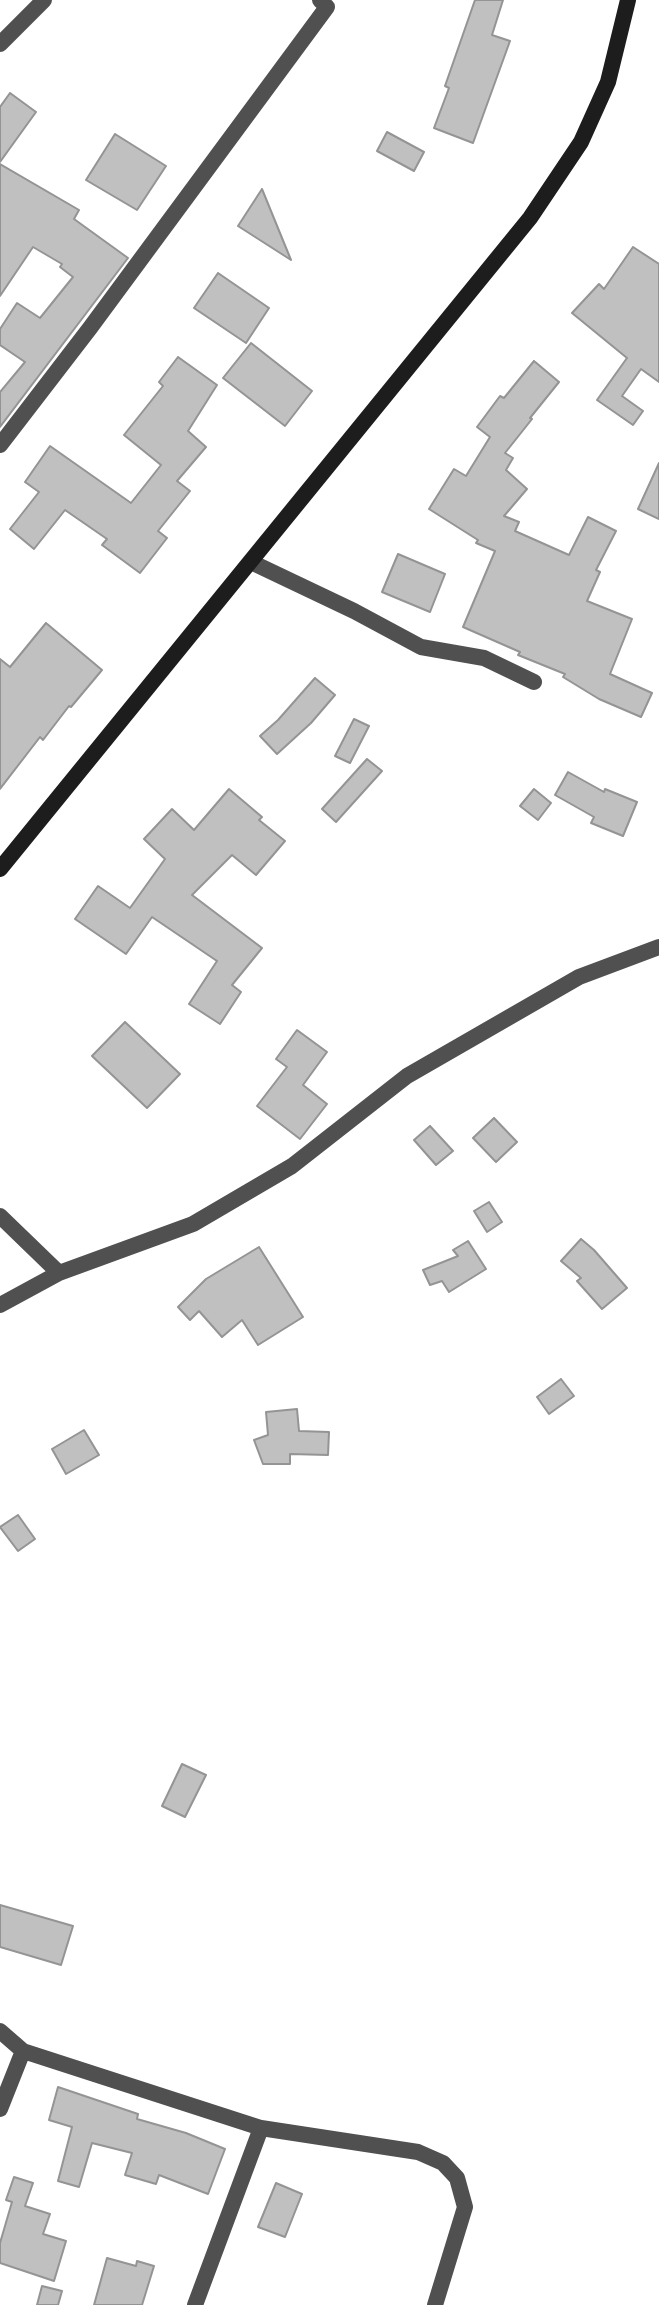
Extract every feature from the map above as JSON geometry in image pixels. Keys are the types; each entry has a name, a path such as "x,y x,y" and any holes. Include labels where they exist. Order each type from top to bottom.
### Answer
{"main road":[{"path":"0,869 539,205 581,142 608,82 628,0"}],"street":[{"path":"0,44 44,0"},
{"path":"0,445 327,7 320,0"},
{"path":"251,562 421,647 484,658 534,682"},
{"path":"0,1305 59,1273 193,1224 292,1166 407,1076 579,977 659,947"},
{"path":"0,1216 59,1273"},
{"path":"0,2031 23,2051 261,2128 418,2152 443,2163 457,2178 465,2207 435,2305"},
{"path":"0,2109 23,2051"},
{"path":"195,2305 261,2128"}],"building":[{"path":"475,0 503,0 492,35 510,41 473,143 434,128"},
{"path":"10,93 36,112 0,162 0,107"},
{"path":"387,132 424,152 414,171 377,151"},
{"path":"115,134 166,166 137,210 86,180"},
{"path":"0,164 79,210 74,219 128,258 0,427 0,392 25,362 0,345 0,329 17,303 40,318 73,277 60,267 62,264 33,247 0,296"},
{"path":"262,189 291,260 238,226"},
{"path":"633,247 659,264 659,382 641,369 622,396 643,411 633,425 597,400 627,358 572,313 599,284 604,289"},
{"path":"218,273 269,308 246,343 194,308"},
{"path":"251,343 312,391 285,426 223,378"},
{"path":"178,357 217,385 188,431 206,447 177,481 190,491 158,531 167,538 140,573 102,545 107,539 65,510 34,549 10,529 39,492 25,482 50,446 131,503 161,465 124,435 163,386 159,382"},
{"path":"534,361 559,382 505,453 513,458 506,470 527,489 504,516 519,522 515,531 569,555 588,517 616,531 596,570 600,572 587,601 632,619 610,674 652,693 641,717 599,699 563,677 565,674 518,655 520,652 463,627 495,551 476,543 478,540 429,509 454,469 466,476 490,437 477,427 500,396 504,398"},
{"path":"659,463 659,519 638,509"},
{"path":"398,554 445,574 430,612 382,592"},
{"path":"46,623 102,670 43,740 40,737 0,789 0,659 10,667"},
{"path":"315,678 335,695 311,723 277,754 260,736"},
{"path":"354,719 369,726 350,763 335,756"},
{"path":"367,759 382,771 336,822 322,809"},
{"path":"568,772 604,792 605,789 637,802 623,836 591,823 594,817 555,795"},
{"path":"229,789 285,841 256,875 232,855 192,895 262,948 232,985 241,992 220,1024 189,1004 217,961 152,917 126,954 75,919 98,886 130,908 165,859 144,839 172,809 194,830"},
{"path":"534,789 551,803 538,820 520,806"},
{"path":"125,1022 180,1074 147,1108 92,1056"},
{"path":"297,1030 327,1052 303,1085 327,1104 300,1139 257,1106 287,1067 276,1059"},
{"path":"494,1118 517,1142 496,1162 473,1138"},
{"path":"430,1126 453,1151 436,1165 414,1140"},
{"path":"489,1202 502,1222 487,1232 474,1211"},
{"path":"581,1239 627,1288 602,1309 577,1281 581,1278 561,1261"},
{"path":"468,1241 486,1269 449,1292 442,1281 430,1285 423,1270 458,1256 453,1250"},
{"path":"259,1247 303,1317 258,1345 242,1320 222,1337 199,1311 190,1320 178,1307 206,1279"},
{"path":"561,1379 574,1396 549,1414 537,1397"},
{"path":"297,1409 299,1431 329,1432 328,1455 290,1454 290,1464 263,1464 254,1440 268,1435 266,1412"},
{"path":"84,1430 99,1455 66,1474 52,1449"},
{"path":"18,1515 35,1539 18,1551 0,1527"},
{"path":"182,1764 206,1775 185,1817 162,1806"},
{"path":"0,1905 73,1926 61,1965 0,1947"},
{"path":"58,2087 138,2114 137,2119 186,2133 225,2149 208,2194 159,2175 156,2184 125,2175 132,2153 92,2143 79,2187 58,2181 72,2127 49,2120"},
{"path":"14,2177 33,2183 25,2206 50,2214 43,2234 66,2241 54,2281 0,2263 0,2243 12,2202 6,2200"},
{"path":"276,2183 302,2194 285,2237 258,2227"},
{"path":"107,2258 136,2266 137,2261 154,2266 142,2305 94,2305"},
{"path":"42,2286 62,2291 58,2305 37,2305"}]}
